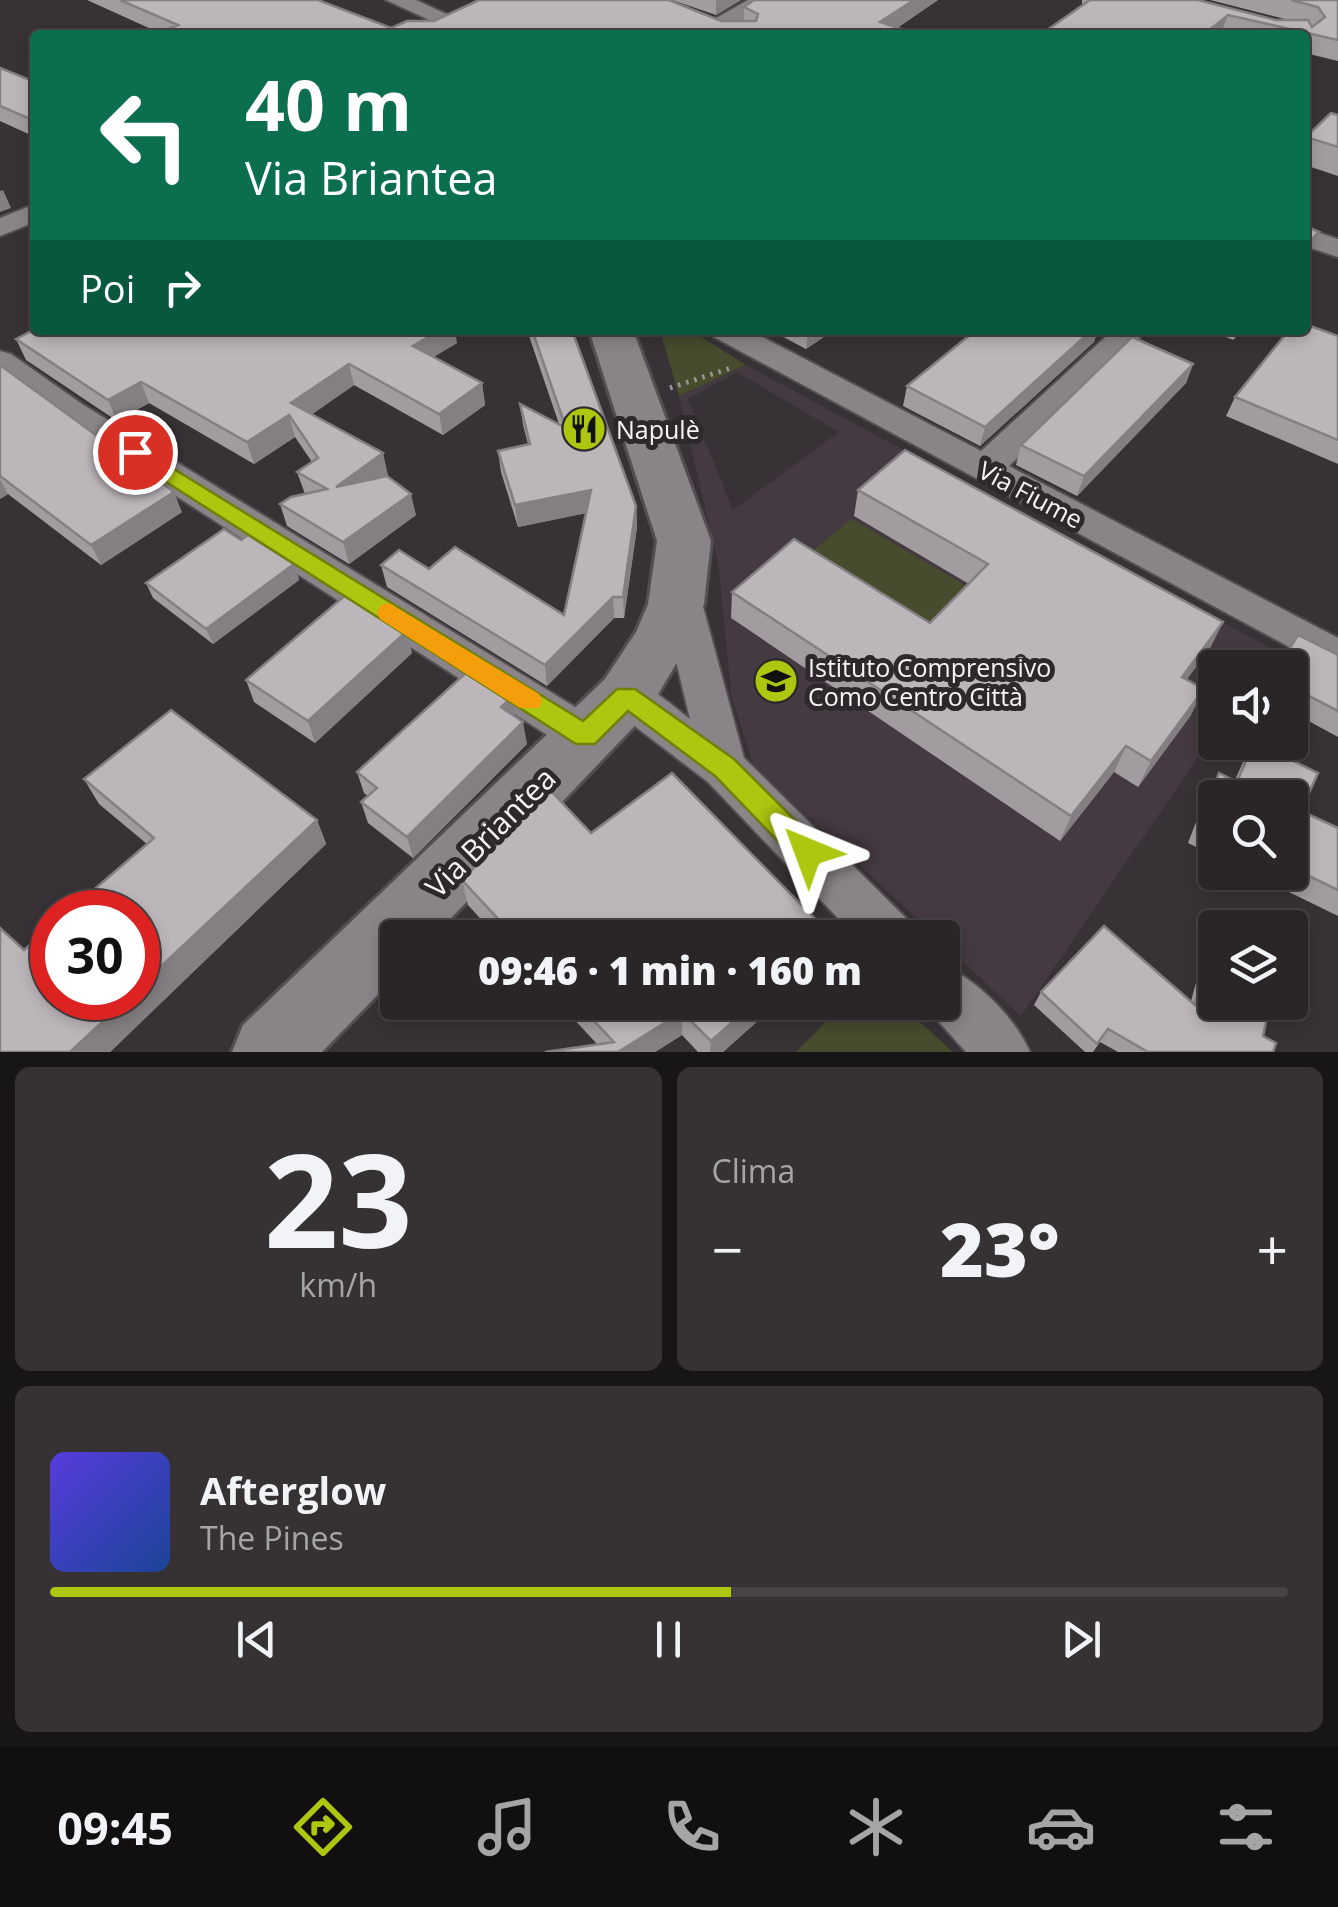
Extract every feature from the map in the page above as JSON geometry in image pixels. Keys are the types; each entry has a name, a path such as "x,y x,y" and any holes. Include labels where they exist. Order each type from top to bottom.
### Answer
{"main road":[{"path":"421,30 460,12"},
{"path":"613,335 684,542 686,573 681,599"},
{"name":"Via Briantea","path":"270,1052 606,716 649,665 681,599"}],"street":[{"path":"397,0 460,12"},
{"path":"730,30 711,23 763,0"},
{"path":"0,228 30,214"},
{"path":"1310,239 1338,248"},
{"name":"Via Fiume","path":"734,335 1338,657"},
{"path":"984,469 1125,335"},
{"path":"0,361 70,412 606,716 724,768 873,920"},
{"path":"681,599 724,768"},
{"path":"960,1008 1003,1052"}],"path":[{"path":"634,397 749,362 762,350"}],"shaded area":[{"name":"Istituto Comprensivo Como Centro Città","path":"746,365 1272,649 1198,650 1198,757 1021,1016 960,959 960,920 919,920 754,767 731,694 719,567 679,396","holes":["737,372 839,432 733,510 688,399","981,591 1190,716 1138,786 1114,772 1060,841 732,619"]}],"green space":[{"path":"661,335 698,335 746,365 679,396"},
{"path":"852,519 976,592 922,645 796,564"},
{"path":"827,1020 918,1020 953,1052 796,1052"}],"building":[{"path":"120,0 318,0 391,28 407,21 434,21 479,0 669,0 721,21 756,21 758,14 744,7 754,0 914,0 880,22 904,30 166,30 178,25"},
{"path":"1090,0 1198,0 1276,20 1308,20 1312,27 1325,17 1318,7 1291,0 1338,0 1338,40 1310,34 1310,30 1228,15 1209,30 1047,30"},
{"path":"0,68 30,80 30,119 0,106"},
{"path":"1331,113 1338,115 1338,147 1310,138 1310,133"},
{"path":"1310,326 1338,336 1338,440 1235,397 1285,335 1310,335"},
{"path":"30,332 30,335 432,335 413,346 482,383 439,414 349,364 291,403 383,453 336,487 387,476 411,494 343,542 280,504 291,497 327,489 297,472 318,458 289,415 247,442 141,382 108,400 16,339"},
{"path":"534,335 574,335 636,506 623,597 613,597 545,665 381,565 399,550 429,569 455,547 564,615 591,490 515,505 498,451 530,444 520,404 566,428"},
{"path":"970,335 1086,335 985,427 907,386"},
{"path":"1132,337 1193,364 1084,476 1021,445"},
{"path":"0,365 174,492 91,545 0,476"},
{"path":"905,450 1223,622 1202,650 1198,650 1182,677 1198,686 1198,697 1151,761 1126,746 1071,816 732,592 794,539 930,623 988,564 858,490"},
{"path":"224,529 241,540 248,535 294,564 206,629 146,583"},
{"path":"348,593 407,631 308,721 246,680"},
{"path":"1298,635 1338,655 1338,711 1308,695 1308,650 1288,650"},
{"path":"469,670 512,697 501,707 523,722 407,837 361,802 377,788 357,772"},
{"path":"171,710 317,820 160,967 160,890 94,890 154,838 84,779"},
{"path":"1246,760 1291,760 1318,773 1308,795 1308,780 1238,780"},
{"path":"672,773 816,920 499,920 462,880 550,790 591,833"},
{"path":"1308,814 1338,828 1338,890 1308,876"},
{"path":"1104,926 1195,1005 1198,994 1198,1020 1266,1020 1263,1036 1276,1043 1273,1052 1148,1052 1108,1029 1097,1044 1041,992"},
{"path":"0,928 24,950 30,945 30,1020 104,1020 70,1052 0,1052"},
{"path":"593,1020 669,1020 618,1052 545,1052 614,1042"},
{"path":"690,1020 735,1020 711,1041"}],"slow traffic":[{"path":"389,613 529,701"}],"place":[{"name":"Napulè","path":"584,429"},
{"name":"Istituto Comprensivo Como Centro Città","path":"776,681"}],"route":[{"path":"135,452 585,736 626,696 724,768 808,852"}]}
